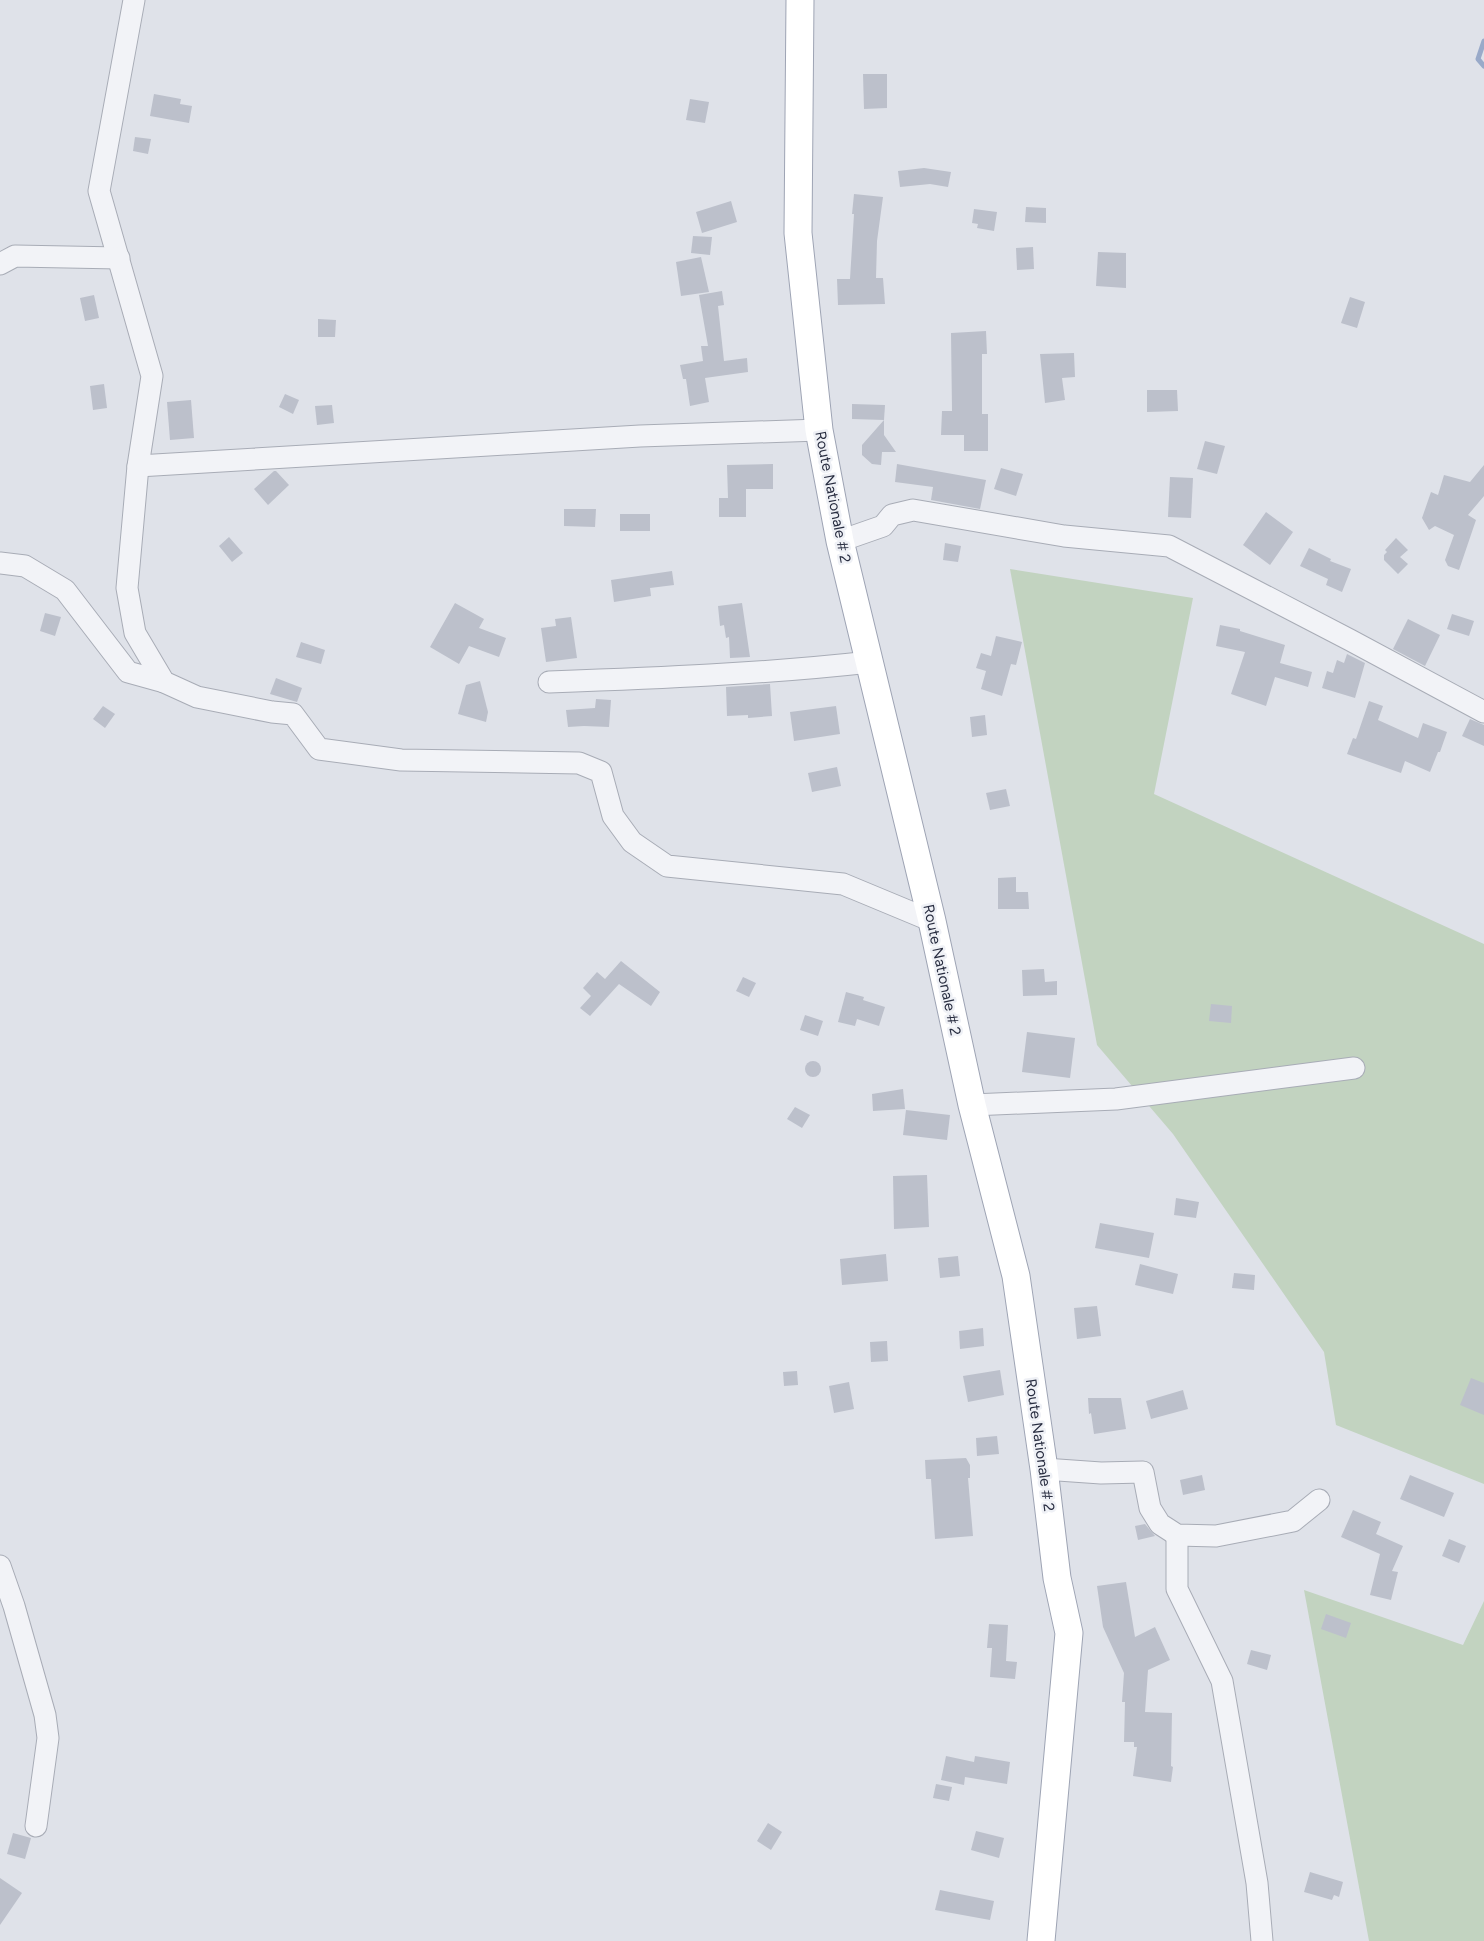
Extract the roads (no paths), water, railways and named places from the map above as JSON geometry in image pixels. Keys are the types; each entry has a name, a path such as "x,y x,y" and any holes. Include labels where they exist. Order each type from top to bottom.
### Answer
{"main road":[{"name":"Route Nationale # 2","path":"800,0 798,233 819,430 840,541 932,921 972,1105 1016,1276 1044,1468 1057,1578 1069,1634 1041,1941"}],"street":[{"path":"134,0 99,191 152,376 138,466 127,588 135,633 164,682"},
{"path":"0,264 15,256 119,258"},
{"path":"138,466 640,436 819,430"},
{"path":"840,541 883,526 892,515 913,510 1064,536 1169,546 1484,712"},
{"path":"0,563 25,566 66,590 128,672 164,682 197,698 293,714 319,749 401,760 579,763 601,772 613,816 632,842 667,866 843,884 932,921"},
{"path":"549,682 728,675 870,662"},
{"path":"972,1105 1116,1099 1354,1068"},
{"path":"1044,1468 1101,1473 1143,1472 1150,1508 1160,1524 1177,1535 1216,1536 1293,1521 1319,1500"},
{"path":"1177,1535 1177,1589 1222,1681 1257,1883 1262,1941"},
{"path":"0,1566 14,1606 45,1715 48,1738 36,1826"}],"waterway":[{"path":"1484,41 1478,59 1484,66"}]}
